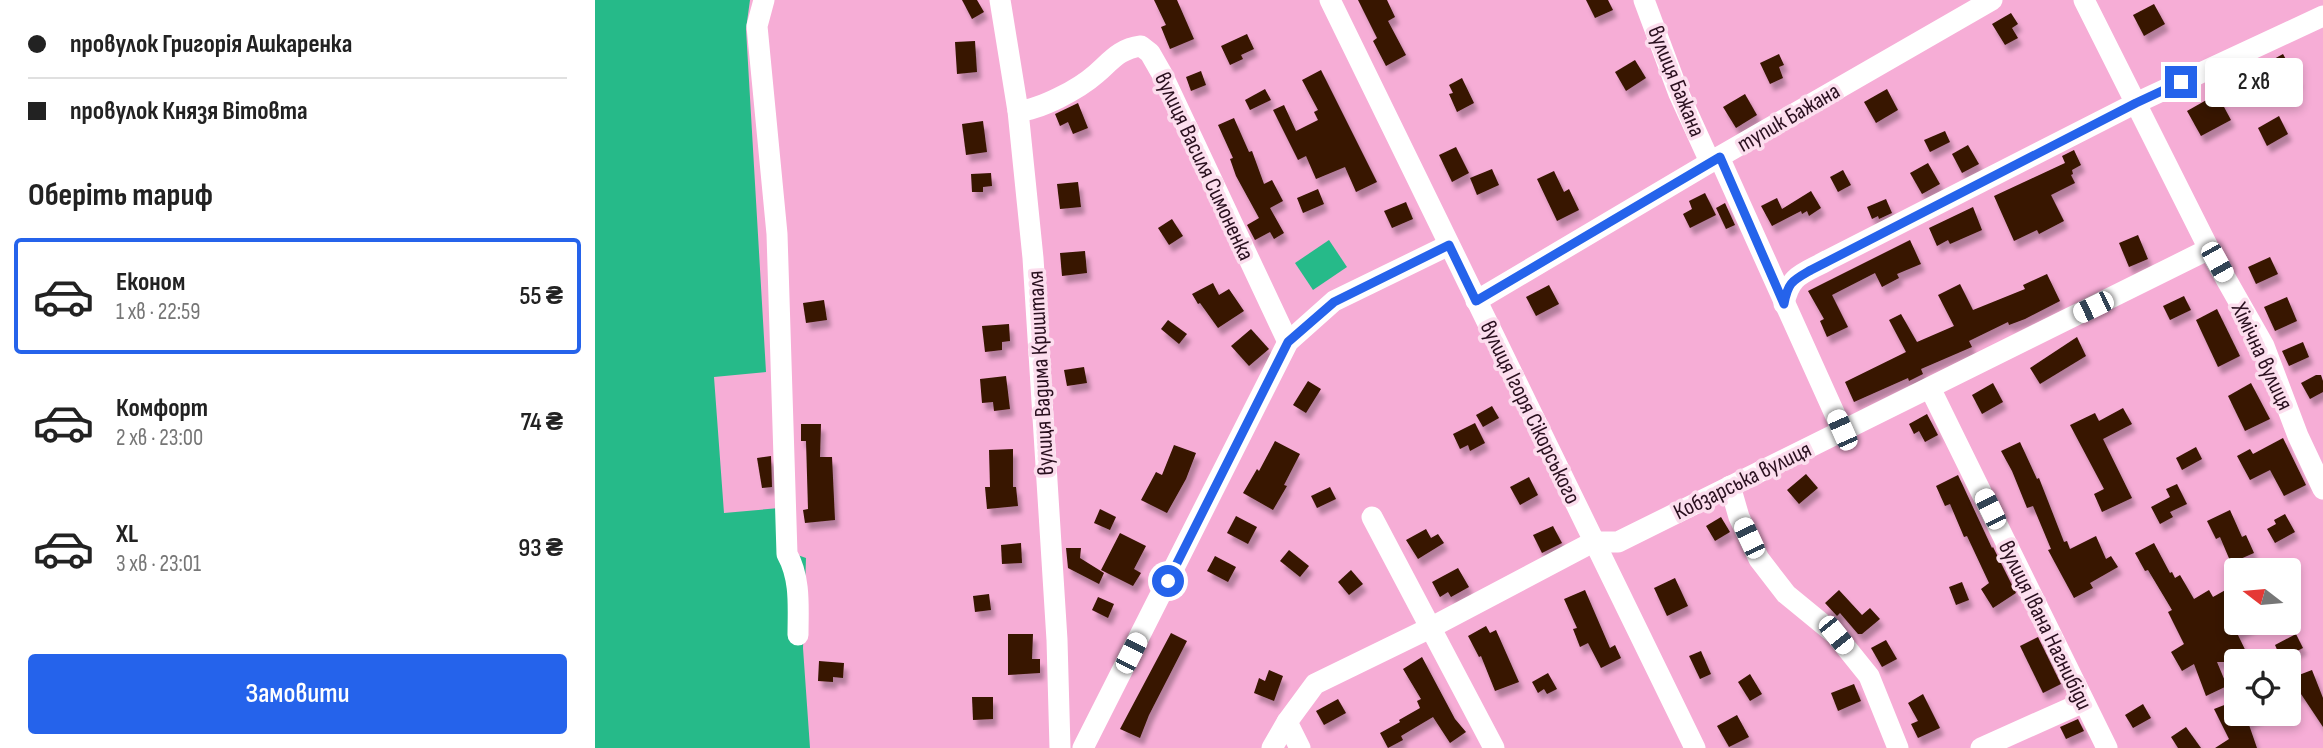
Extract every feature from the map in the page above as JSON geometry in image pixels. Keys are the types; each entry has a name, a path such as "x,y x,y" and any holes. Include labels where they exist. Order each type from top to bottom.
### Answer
{"street":[{"path":"764,0 757,26 777,234 787,554 794,567 798,635"},
{"name":"вулиця Вадима Кришталя","path":"1000,0 1018,111 1033,258 1057,640 1060,748"},
{"name":"вулиця Ігоря Сікорського","path":"1330,0 1695,748"},
{"name":"вулиця Бажана","path":"1644,0 1679,94 1715,159 1842,430"},
{"name":"тупик Бажана","path":"1476,301 1715,159 1992,0"},
{"name":"Хімічна вулиця","path":"2084,0 2210,249 2264,346 2298,436 2323,489"},
{"path":"1784,304 1787,288 1793,280 2136,103 2319,18"},
{"name":"вулиця Василя Симоненка","path":"1018,111 1028,111 1082,85 1114,55 1127,48 1141,46 1150,53 1288,342"},
{"path":"1083,748 1288,342 1334,302 1449,245"},
{"name":"Кобзарська вулиця","path":"1272,748 1315,684 1430,628 1593,542 1618,542 2210,249"},
{"name":"вулиця Івана Нагнибіди","path":"1930,388 2107,748"},
{"path":"1730,486 1739,517 1759,559 1786,594 1836,635 1869,676 1898,748"},
{"path":"1372,517 1494,748"},
{"path":"1981,748 2084,702"},
{"path":"1287,722 1300,748"}],"green space":[{"path":"595,0 750,0 746,29 766,372 714,377 724,513 791,507 792,553 806,558 803,648 810,748 595,748"},
{"path":"1329,240 1347,267 1313,290 1295,263"}],"building":[{"path":"962,0 977,0 984,12 972,19"},
{"path":"1154,0 1177,0 1194,39 1170,49 1161,27 1166,25"},
{"path":"1358,0 1387,0 1395,17 1388,21 1406,55 1386,66 1373,41 1377,38"},
{"path":"1586,0 1608,0 1613,10 1595,18"},
{"path":"2154,4 2165,24 2144,36 2133,15"},
{"path":"2011,13 2018,24 2012,28 2018,38 2005,45 1992,24"},
{"path":"1247,34 1254,49 1241,55 1243,59 1230,65 1221,46"},
{"path":"975,41 977,72 957,74 955,42"},
{"path":"1779,54 1784,65 1779,67 1783,78 1770,84 1760,63"},
{"path":"2283,54 2298,81 2287,87 2284,80 2272,87 2262,70"},
{"path":"1635,60 1646,78 1626,91 1615,72"},
{"path":"1321,70 1377,182 1356,192 1345,167 1316,179 1306,156 1298,160 1273,110 1284,105 1296,131 1318,120 1314,112 1318,110 1302,80"},
{"path":"1201,71 1206,85 1191,91 1186,77"},
{"path":"1462,78 1474,103 1457,112 1449,94 1453,93 1449,85"},
{"path":"1265,89 1271,100 1250,110 1245,100"},
{"path":"1887,89 1898,110 1876,123 1864,102"},
{"path":"1745,94 1757,115 1736,128 1723,107"},
{"path":"2217,94 2231,120 2201,136 2187,111"},
{"path":"1078,103 1088,128 1073,134 1068,122 1060,126 1055,114"},
{"path":"2279,116 2288,134 2267,146 2258,128"},
{"path":"1234,118 1249,152 1252,151 1264,184 1272,180 1283,201 1270,208 1284,233 1274,239 1270,232 1255,240 1247,225 1259,218 1236,176 1230,159 1233,158 1218,125"},
{"path":"983,121 987,152 966,155 962,124"},
{"path":"1945,131 1950,142 1930,152 1924,140"},
{"path":"1968,145 1979,164 1962,173 1952,154"},
{"path":"1456,147 1469,173 1452,182 1439,155"},
{"path":"2074,150 2081,165 2072,170 2075,183 2051,195 2064,221 2039,234 2037,230 2014,241 1994,196 2065,163 2062,156"},
{"path":"1928,163 1940,184 1922,194 1910,173"},
{"path":"1492,169 1499,185 1477,195 1470,178"},
{"path":"1843,170 1851,185 1838,192 1830,177"},
{"path":"1554,171 1564,192 1569,189 1579,210 1557,221 1537,179"},
{"path":"991,173 992,186 983,187 983,192 972,192 971,174"},
{"path":"1078,182 1081,207 1060,209 1057,184"},
{"path":"1318,189 1324,204 1303,213 1297,198"},
{"path":"1811,191 1821,208 1809,216 1807,211 1802,214 1801,211 1772,226 1761,206 1777,198 1782,209"},
{"path":"1705,193 1716,215 1690,228 1683,214 1692,209 1689,201"},
{"path":"1886,199 1892,213 1872,219 1867,207"},
{"path":"1406,202 1413,219 1392,228 1384,211"},
{"path":"1725,203 1735,225 1726,229 1716,208"},
{"path":"1973,207 1982,230 1950,244 1948,240 1937,246 1929,228"},
{"path":"1172,219 1183,236 1169,245 1158,228"},
{"path":"2138,235 2148,259 2129,267 2119,243"},
{"path":"1910,240 1921,264 1897,274 1899,278 1882,287 1875,273 1832,295 1848,327 1827,337 1820,321 1824,319 1808,291"},
{"path":"1085,251 1087,273 1062,276 1060,253"},
{"path":"2270,257 2278,274 2256,284 2248,267"},
{"path":"2047,274 2060,301 2025,319 2009,325 2008,322 1969,341 1972,347 1921,369 1923,374 1909,381 1908,378 1854,402 1845,382 1906,352 1889,320 1901,314 1917,342 1954,326 1938,295 1960,284 1973,310 2025,289 2023,285"},
{"path":"1213,283 1219,295 1229,289 1244,311 1218,328 1192,294"},
{"path":"1549,285 1559,304 1536,316 1526,297"},
{"path":"2184,296 2191,310 2170,320 2163,306"},
{"path":"2287,297 2297,321 2275,331 2264,307"},
{"path":"824,300 827,320 806,323 803,303"},
{"path":"2217,309 2240,356 2218,367 2196,320"},
{"path":"1168,320 1187,334 1179,344 1161,329"},
{"path":"1009,324 1010,341 1002,342 1002,350 985,352 982,326"},
{"path":"1251,329 1269,349 1249,366 1231,346"},
{"path":"2077,337 2086,356 2040,384 2030,368"},
{"path":"2303,342 2309,357 2289,366 2282,351"},
{"path":"1084,367 1087,383 1067,386 1064,370"},
{"path":"2321,375 2323,392 2310,399 2301,383"},
{"path":"1006,376 1010,409 994,411 993,402 982,403 980,379"},
{"path":"1308,381 1321,389 1306,413 1293,405"},
{"path":"1993,383 2003,402 1982,414 1972,395"},
{"path":"2251,383 2270,419 2245,431 2228,396"},
{"path":"1492,406 1499,418 1483,427 1476,415"},
{"path":"2123,408 2132,424 2103,439 2132,498 2102,512 2094,494 2104,489 2070,425 2095,413 2099,421"},
{"path":"1927,414 1938,435 1925,442 1919,431 1914,434 1909,424"},
{"path":"1475,423 1485,443 1470,451 1468,445 1460,449 1453,434"},
{"path":"801,424 821,424 820,457 832,457 835,520 805,523 803,510 808,509 806,441 801,441"},
{"path":"2283,438 2306,485 2284,496 2270,470 2250,480 2237,456 2250,449 2253,454"},
{"path":"1275,441 1300,454 1284,485 1287,486 1273,510 1243,493"},
{"path":"2020,442 2037,479 2039,478 2064,542 2067,541 2070,549 2096,536 2106,559 2111,556 2118,567 2090,583 2093,588 2074,598 2048,550 2051,549 2033,506 2027,508 2001,451"},
{"path":"1174,445 1196,453 1186,479 1167,513 1141,500 1156,472 1162,475"},
{"path":"2196,447 2202,459 2182,470 2176,458"},
{"path":"1013,449 1013,487 1016,487 1018,506 987,509 985,487 990,487 989,450"},
{"path":"771,456 772,487 762,488 757,458"},
{"path":"1806,474 1818,488 1799,504 1787,490"},
{"path":"1958,475 2016,593 1993,608 1981,589 1989,583 1950,504 1945,506 1936,486"},
{"path":"1529,477 1538,495 1520,505 1510,487"},
{"path":"2177,484 2187,504 2170,512 2173,517 2160,524 2151,507 2170,497 2166,489"},
{"path":"1330,487 1336,499 1317,508 1311,496"},
{"path":"1100,509 1116,517 1110,530 1094,523"},
{"path":"2230,510 2242,537 2246,535 2254,553 2242,558 2229,558 2220,537 2216,539 2207,521"},
{"path":"2285,514 2295,532 2275,543 2267,529 2276,524 2274,520"},
{"path":"1236,516 1257,527 1248,544 1227,533"},
{"path":"1721,517 1730,532 1715,541 1706,526"},
{"path":"1553,526 1562,543 1542,553 1533,535"},
{"path":"1426,529 1431,538 1438,534 1444,543 1418,559 1406,540"},
{"path":"1120,533 1146,546 1134,569 1141,573 1133,586 1101,570"},
{"path":"1021,543 1022,563 1002,564 1001,545"},
{"path":"2154,543 2170,573 2172,572 2175,578 2180,575 2194,599 2209,590 2213,597 2224,591 2224,635 2238,635 2245,649 2224,649 2224,662 2217,662 2224,679 2224,687 2206,696 2194,664 2182,671 2171,652 2184,644 2168,612 2172,610 2135,553"},
{"path":"1066,548 1081,548 1080,558 1104,573 1099,584 1068,568"},
{"path":"1289,550 1309,566 1300,577 1280,561"},
{"path":"1215,556 1236,567 1228,582 1207,571"},
{"path":"1458,568 1469,587 1451,597 1448,592 1440,597 1432,582"},
{"path":"1351,570 1363,584 1349,595 1338,582"},
{"path":"1675,578 1688,606 1667,616 1654,588"},
{"path":"1962,582 1969,600 1956,605 1949,587"},
{"path":"1585,590 1610,648 1615,645 1621,658 1601,668 1588,643 1580,647 1573,629 1577,628 1564,599"},
{"path":"1839,590 1862,615 1870,608 1880,619 1862,634 1858,634 1840,613 1837,616 1825,603"},
{"path":"989,594 991,610 975,612 973,596"},
{"path":"1098,597 1114,604 1108,618 1092,610"},
{"path":"1486,626 1490,633 1496,630 1519,682 1495,691 1481,656 1479,657 1468,636"},
{"path":"1171,633 1187,641 1140,738 1120,729"},
{"path":"1008,634 1033,634 1032,659 1040,659 1040,673 1008,675"},
{"path":"2296,635 2303,648 2277,649 2275,645"},
{"path":"2038,637 2061,684 2043,693 2020,646"},
{"path":"1886,640 1897,659 1882,667 1871,648"},
{"path":"1701,651 1711,674 1700,679 1689,656"},
{"path":"1422,657 1455,719 1466,732 1450,743 1433,717 1401,736 1403,740 1388,748 1380,733 1420,708 1417,701 1421,699 1403,669"},
{"path":"819,661 844,663 843,678 833,677 833,682 818,681"},
{"path":"1269,670 1283,676 1274,701 1254,693 1259,678 1265,681"},
{"path":"2312,670 2323,698 2323,727 2301,694 2301,674"},
{"path":"1548,673 1557,689 1547,694 1544,689 1538,693 1532,682"},
{"path":"1750,674 1762,694 1750,701 1738,682"},
{"path":"1854,684 1861,701 1838,711 1831,693"},
{"path":"1923,694 1940,728 1918,738 1911,724 1918,721 1908,703"},
{"path":"972,697 993,697 993,719 973,720"},
{"path":"1338,699 1346,713 1324,725 1316,711"},
{"path":"2143,704 2151,718 2133,728 2125,715"},
{"path":"2224,705 2224,726 2249,726 2257,748 2215,748 2229,739 2214,709"},
{"path":"1737,715 1749,737 1729,747 1717,726"},
{"path":"2078,719 2084,731 2066,739 2060,727"},
{"path":"2186,727 2201,748 2178,748 2171,737"}],"route":[{"path":"1168,581 1288,342 1334,302 1449,245 1476,301 1720,157 1784,304 1787,288 1793,280 1828,260 2181,82"}]}
